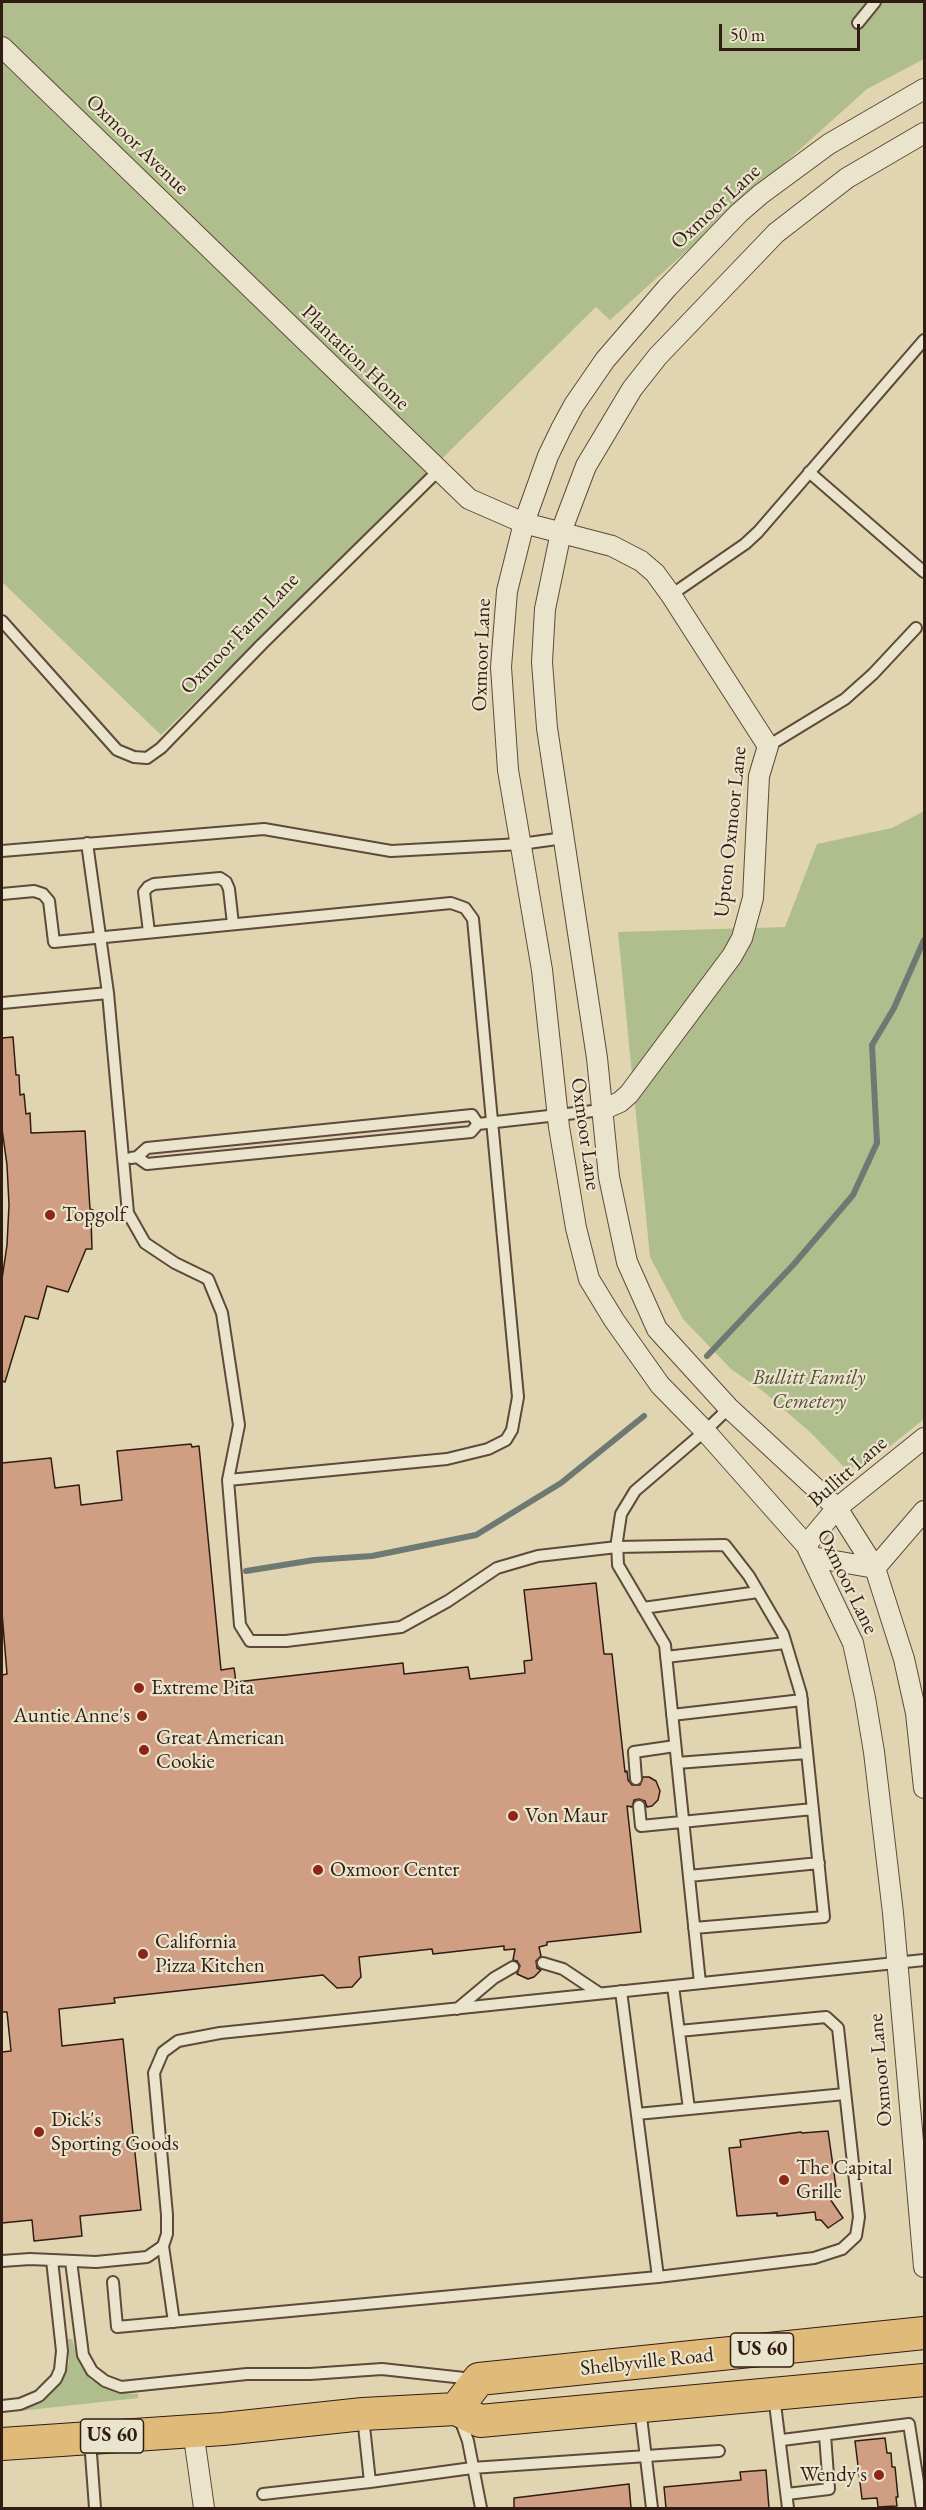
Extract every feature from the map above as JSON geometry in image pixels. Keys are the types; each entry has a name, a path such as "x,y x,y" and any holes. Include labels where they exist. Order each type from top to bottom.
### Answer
{"main road":[{"name":"Shelbyville Road","path":"479,2379 924,2333"},
{"path":"456,2409 479,2379"},
{"name":"Shelbyville Road","path":"2,2444 193,2430 363,2414 456,2409 480,2421 924,2380"}],"street":[{"name":"Oxmoor Avenue","path":"2,47 239,278"},
{"name":"Oxmoor Lane","path":"924,89 852,129 783,176 739,213 667,288 605,360 574,405 548,456 524,523 507,591 501,666 508,770 542,970 557,1115 569,1194 589,1279 614,1320 660,1385 705,1431 809,1551 853,1643 865,1698 875,1764 924,2267"},
{"name":"Oxmoor Lane","path":"924,133 847,178 799,213 753,255 658,356 632,389 596,447 578,484 561,532 545,609 542,662 546,719 597,1058 609,1177 627,1262 657,1329 729,1408 837,1508 875,1568 904,1659 922,1747 924,1788"},
{"name":"Plantation Home","path":"239,278 439,470"},
{"path":"439,470 469,500 524,523"},
{"name":"Upton Oxmoor Lane","path":"524,523 628,552 655,573 768,746 759,776 753,898 742,938 725,966 629,1094 620,1102 602,1110"},
{"name":"Bullitt Lane","path":"809,1551 837,1508 924,1438"},
{"path":"809,1551 875,1568 924,1510"},
{"path":"193,2430 204,2508"}],"lane":[{"path":"858,23 874,2"},
{"path":"671,595 745,544 924,340"},
{"name":"Oxmoor Farm Lane","path":"2,621 117,750 134,757 147,758 161,748 262,644 439,470"},
{"path":"809,472 924,572"},
{"path":"768,746 845,699 920,627"},
{"path":"2,851 264,829 391,851 521,844 564,838"},
{"path":"87,843 108,993 129,1213 145,1243 175,1263 208,1279 222,1314 239,1425 228,1480 240,1625 250,1641 286,1641 401,1627 448,1601 497,1568 538,1556 617,1547 725,1545 758,1592 785,1643 802,1700 824,1917 694,1928"},
{"path":"149,932 144,892 154,884 220,878 226,882 229,889 233,924"},
{"path":"2,894 33,891 43,894 49,901 54,942 451,903 465,908 473,919 518,1397 515,1419 506,1440 488,1449 447,1459 228,1480"},
{"path":"2,1003 108,993"},
{"path":"137,1157 147,1164 471,1132 478,1124 602,1110"},
{"path":"123,1159 137,1157 147,1148 449,1117 472,1115 478,1124"},
{"path":"700,1983 665,1645 618,1565 617,1547 621,1514 635,1491 729,1408"},
{"path":"643,1608 758,1592"},
{"path":"666,1658 785,1643"},
{"path":"672,1715 802,1700"},
{"path":"636,1779 634,1752 675,1746"},
{"path":"677,1763 807,1753"},
{"path":"639,1806 641,1826 813,1809"},
{"path":"689,1876 819,1863"},
{"path":"174,2322 163,2246 168,2224 154,2073 159,2058 167,2048 178,2041 206,2035 924,1960"},
{"path":"543,1963 563,1969 599,1993"},
{"path":"457,2008 494,1978 513,1967"},
{"path":"673,1986 688,2109"},
{"path":"621,1991 658,2277"},
{"path":"113,2282 117,2327 658,2277 814,2258 842,2249 856,2236 859,2217 837,2028 826,2017 679,2031"},
{"path":"637,2114 845,2094"},
{"path":"2,2261 30,2259 96,2262 147,2257 163,2246"},
{"path":"2,2406 20,2404 39,2396 56,2379 60,2370 62,2351 52,2260"},
{"path":"71,2261 83,2355 92,2371 105,2381 121,2387 247,2374 310,2374 382,2369 479,2379"},
{"path":"774,2394 782,2440 788,2508"},
{"path":"640,2407 652,2508"},
{"path":"456,2409 468,2441 481,2508"},
{"path":"363,2414 370,2482"},
{"path":"782,2440 909,2424 922,2508"},
{"path":"787,2494 830,2489 825,2434"},
{"path":"90,2438 95,2508"},
{"path":"263,2494 472,2468 719,2451"}],"green space":[{"path":"2,2 924,2 924,59 867,89 610,320 596,307 161,735 2,582"},
{"name":"Bullitt Family Cemetery","path":"924,811 924,1419 864,1467 844,1467 811,1433 764,1392 731,1369 683,1319 650,1257 618,932 785,927 817,844 892,828"},
{"path":"68,2339 72,2339 80,2365 91,2380 116,2393 138,2394 138,2398 20,2411 43,2402 62,2382 69,2362"}],"building":[{"name":"Topgolf","path":"13,1037 16,1075 19,1075 20,1095 24,1094 26,1114 30,1113 31,1133 85,1131 90,1209 93,1210 92,1249 86,1249 68,1292 47,1286 38,1319 25,1316 5,1382 2,1381 2,1279 9,1205 2,1129 2,1038"},
{"name":"Oxmoor Center","path":"191,1444 192,1447 199,1446 221,1670 234,1668 236,1682 403,1663 404,1674 468,1667 470,1679 525,1673 524,1661 532,1660 524,1590 596,1583 604,1654 612,1654 625,1772 627,1771 628,1780 632,1785 640,1785 643,1777 649,1777 656,1781 660,1791 658,1800 652,1806 647,1807 645,1801 639,1799 634,1800 632,1807 627,1806 641,1932 547,1942 547,1945 539,1947 541,1956 536,1961 537,1968 541,1970 528,1979 517,1974 520,1966 517,1961 513,1960 515,1949 504,1950 504,1946 433,1954 432,1949 359,1957 361,1977 352,1987 337,1988 323,1975 114,1998 115,2003 59,2009 62,2046 123,2039 141,2210 80,2216 82,2236 34,2241 32,2220 2,2223 2,2052 11,2051 7,2012 2,2012 2,1675 7,1674 2,1613 2,1463 51,1458 55,1488 79,1485 81,1505 122,1500 117,1451"},
{"name":"The Capital Grille","path":"828,2131 837,2194 828,2196 843,2218 828,2228 821,2220 816,2220 815,2212 777,2216 777,2213 737,2216 729,2148 741,2147 740,2140"},
{"name":"Wendy's","path":"885,2438 887,2453 891,2453 892,2467 895,2467 898,2497 896,2497 897,2506 878,2507 877,2498 862,2499 855,2441"},
{"path":"766,2470 769,2508 666,2508 664,2487 741,2480 740,2472"},
{"path":"629,2484 631,2508 514,2508 514,2498"}],"waterway":[{"path":"707,1356 794,1264 853,1195 877,1143 872,1045 894,1008 924,940"},
{"path":"246,1571 314,1560 372,1556 476,1535 561,1483 644,1416"}],"place":[{"name":"Topgolf","path":"50,1215"},
{"name":"Extreme Pita","path":"139,1688"},
{"name":"Auntie Anne's","path":"142,1716"},
{"name":"Great American Cookie","path":"144,1750"},
{"name":"Von Maur","path":"513,1816"},
{"name":"Oxmoor Center","path":"318,1870"},
{"name":"California Pizza Kitchen","path":"143,1954"},
{"name":"Dick's Sporting Goods","path":"39,2132"},
{"name":"The Capital Grille","path":"784,2180"},
{"name":"Wendy's","path":"879,2475"}]}
